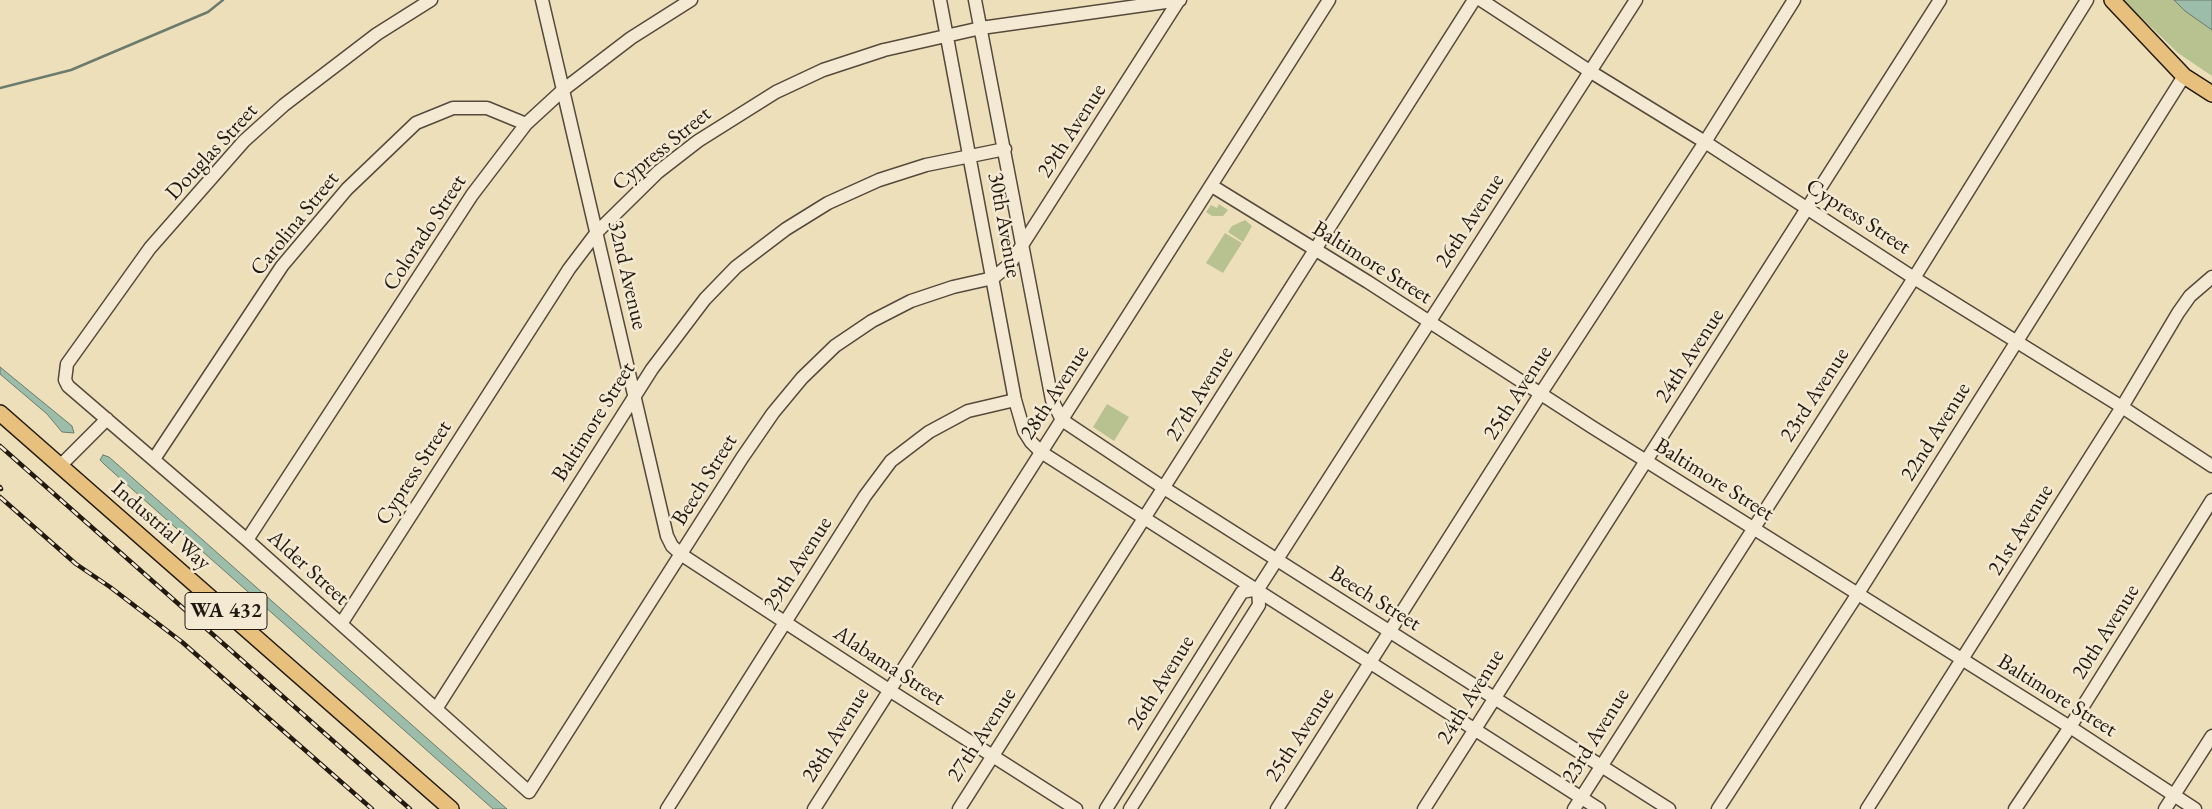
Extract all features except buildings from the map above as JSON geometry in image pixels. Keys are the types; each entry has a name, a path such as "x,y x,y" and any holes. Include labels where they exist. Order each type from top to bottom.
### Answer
{"main road":[{"path":"2112,0 2184,76 2212,94"},
{"name":"Industrial Way","path":"0,413 451,809"}],"street":[{"name":"Douglas Street","path":"64,372 67,364 150,248 244,141 284,106 356,50 430,0"},
{"name":"32nd Avenue","path":"542,0 668,536 672,546 682,555"},
{"name":"Colorado Street","path":"247,540 472,195 526,124 563,90 631,38 691,0"},
{"name":"30th Avenue","path":"940,0 1016,400 1024,430 1041,452"},
{"name":"30th Avenue","path":"975,0 1024,244 1052,400 1062,420"},
{"name":"Cypress Street","path":"342,624 564,278 596,232 665,166 726,122 776,92 823,70 884,50 981,28 1179,0"},
{"name":"29th Avenue","path":"993,278 1010,264 1024,244 1179,0"},
{"name":"28th Avenue","path":"814,809 1329,0"},
{"name":"27th Avenue","path":"959,809 1474,0"},
{"name":"Cypress Street","path":"1481,0 1591,72 1809,208 1914,278 2122,407 2212,466"},
{"name":"26th Avenue","path":"1130,809 1259,605 1258,589 1276,560 1636,0"},
{"name":"25th Avenue","path":"1277,809 1541,393 1705,142 1794,0"},
{"name":"24th Avenue","path":"1424,809 1940,0"},
{"name":"23rd Avenue","path":"1574,809 1914,278 2087,0"},
{"name":"22nd Avenue","path":"1718,809 1857,595 2184,76"},
{"name":"Carolina Street","path":"154,459 282,266 347,189 416,123 453,108 488,108 526,124"},
{"name":"Baltimore Street","path":"436,709 635,395 672,340 705,299 736,267 786,229 828,203 879,180 926,165 1005,149"},
{"name":"Baltimore Street","path":"1212,186 1857,595 2070,727 2195,809"},
{"name":"21st Avenue","path":"1867,809 2122,407 2190,296 2212,277"},
{"name":"Beech Street","path":"529,792 682,555 742,458 773,413 802,378 835,346 872,321 911,302 953,287 993,278"},
{"name":"Alder Street","path":"64,372 68,386 247,540 529,792"},
{"name":"29th Avenue","path":"666,809 865,496 891,461 929,432 968,411 1016,400"},
{"path":"60,466 107,419"},
{"name":"Beech Street","path":"1062,420 1276,560 1669,809"},
{"path":"1041,452 1258,589 1599,809"},
{"name":"20th Avenue","path":"2015,809 2070,727 2212,500"},
{"name":"Alabama Street","path":"682,555 888,690 1076,809"},
{"name":"26th Avenue","path":"1106,809 1242,592 1258,589"},
{"path":"2165,809 2212,736"}],"shaded area":[{"path":"2123,0 2212,0 2212,76 2178,53"},
{"path":"2174,0 2212,0 2212,30 2185,11"},
{"path":"1219,204 1228,210 1223,216 1212,216 1206,212 1211,205 1217,208"},
{"path":"1245,220 1252,226 1243,242 1228,232 1232,226"},
{"path":"1225,233 1242,243 1223,273 1206,263"},
{"path":"0,367 72,426 74,433 62,432 47,414 0,374"},
{"path":"1107,404 1129,417 1114,441 1093,427"},
{"path":"103,455 109,457 507,809 493,809 105,465 100,460"}],"waterway":[{"path":"0,88 71,70 208,12 223,0"}],"railway":[{"path":"0,446 410,809"},
{"path":"0,497 76,564 110,587 182,642 372,809"}]}
